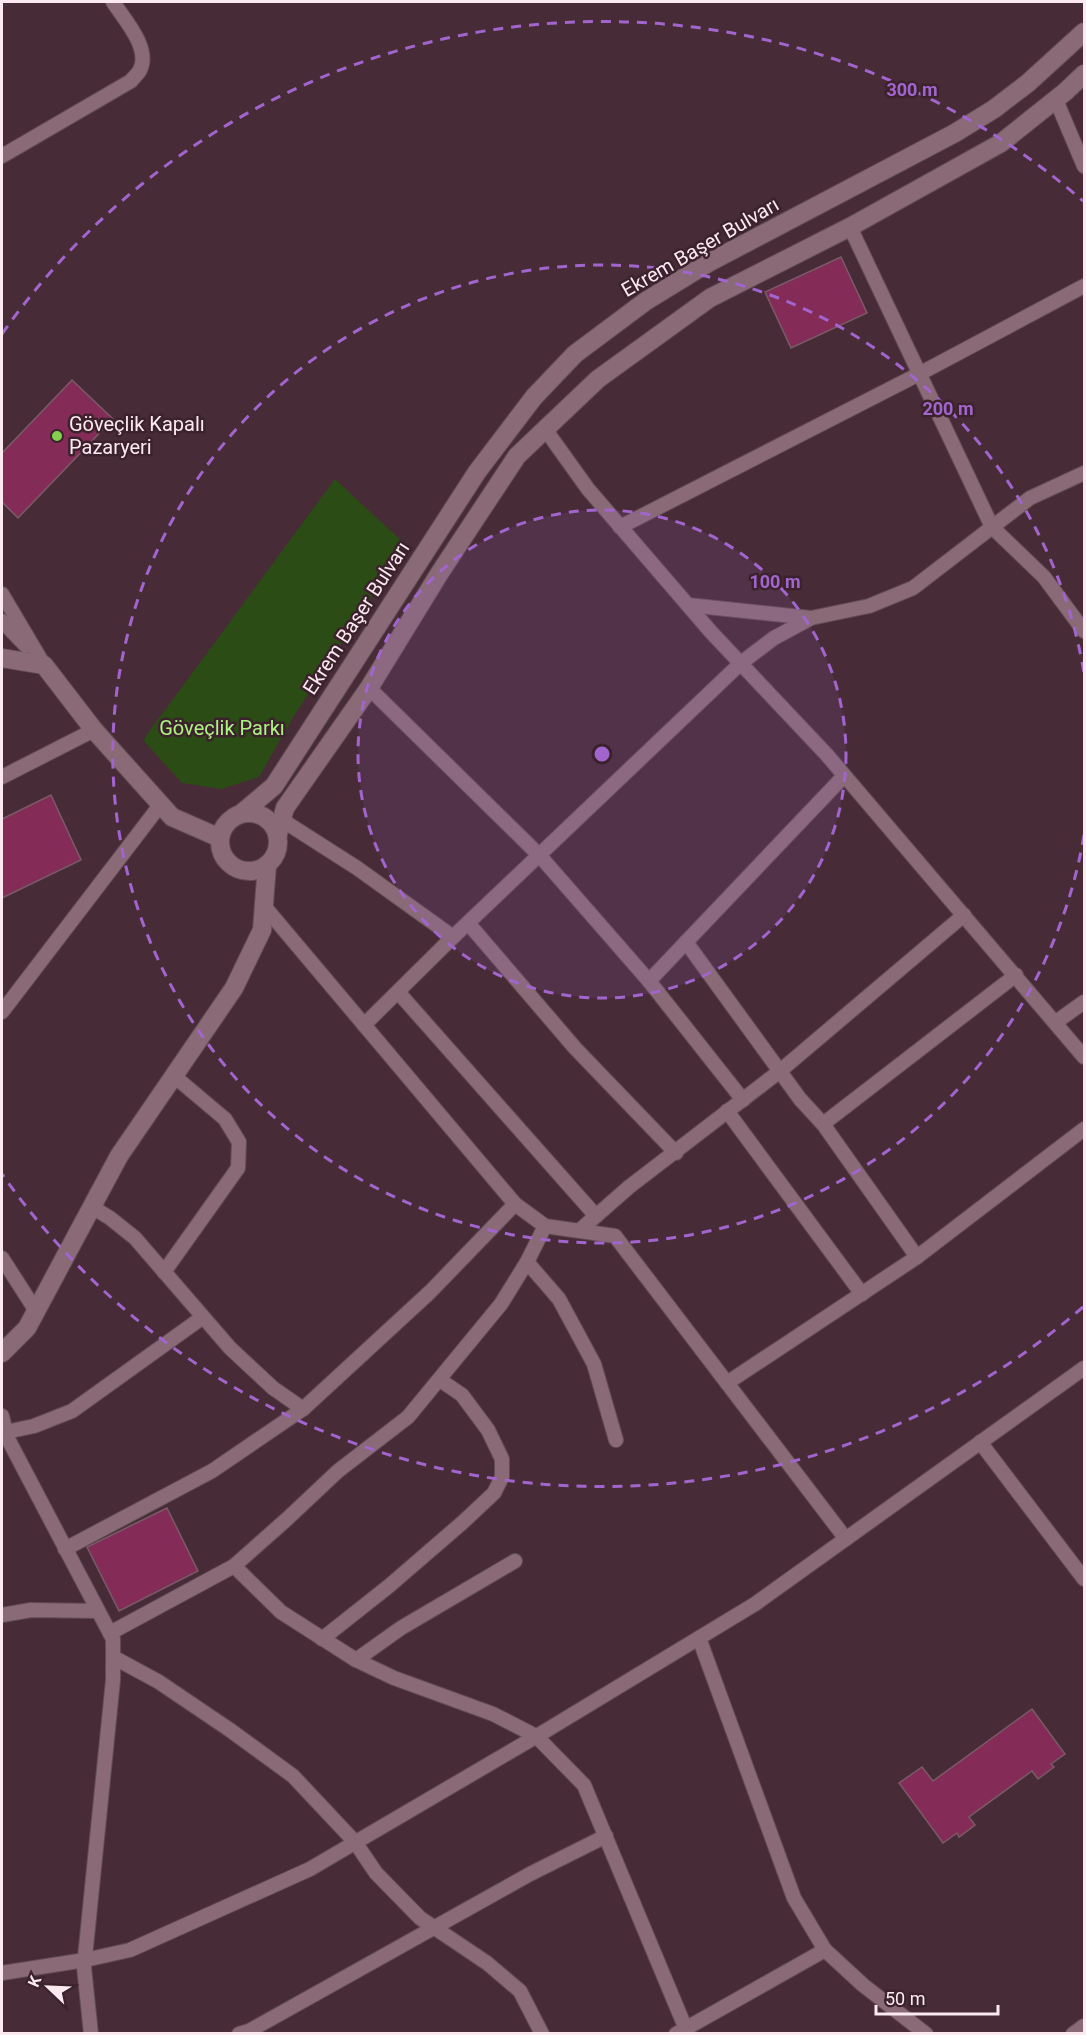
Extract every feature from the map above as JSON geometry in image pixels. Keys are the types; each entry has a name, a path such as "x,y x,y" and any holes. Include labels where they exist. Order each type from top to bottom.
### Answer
{"main road":[{"name":"Ekrem Başer Bulvarı","path":"242,813 274,786 477,472 534,397 575,354 646,301 708,263 994,110 1036,77 1084,32"},
{"path":"280,827 254,812 242,813 231,818 224,826 220,838 221,849 226,860 234,867 245,871 257,870 267,865 275,856 279,846 280,827 285,808 369,688 439,574 518,456 598,378 710,298 850,226 1001,143 1056,100 1084,74"},
{"path":"2,658 44,665 94,730 172,817 220,838"},
{"path":"2,1353 27,1328 119,1156 234,988 262,930 267,865"}],"street":[{"path":"2,156 130,81 140,71 143,58 139,42 113,2"},
{"path":"1056,100 1084,166"},
{"path":"850,226 992,527 1044,577 1084,631"},
{"path":"620,526 920,374 1084,286"},
{"path":"545,429 588,489 688,605 844,776 1084,1057"},
{"path":"364,1025 453,937 741,663 774,638 811,618 869,606 913,588 1030,498 1084,473"},
{"path":"2,594 44,665"},
{"path":"688,605 811,618"},
{"path":"2,621 44,665"},
{"path":"369,688 540,856 650,981 742,1100"},
{"path":"2,777 94,730"},
{"path":"650,981 844,776"},
{"path":"2,1012 160,804"},
{"path":"280,827 357,868 453,937"},
{"path":"264,906 515,1204 545,1226 615,1236 846,1539"},
{"path":"580,1230 629,1187 780,1071 964,915"},
{"path":"468,923 575,1048 676,1153"},
{"path":"686,942 800,1099 823,1124 917,1257"},
{"path":"823,1124 1016,975"},
{"path":"398,992 596,1216"},
{"path":"1056,1022 1084,1002"},
{"path":"164,1272 238,1168 239,1142 225,1119 174,1076"},
{"path":"727,1111 862,1294"},
{"path":"727,1383 917,1257 1084,1129"},
{"path":"65,1549 212,1471 303,1409 430,1292 515,1204"},
{"path":"92,1207 135,1238 230,1348 273,1388 303,1409"},
{"path":"110,1633 234,1566 338,1471 408,1417 501,1304 527,1262 545,1226"},
{"path":"2,1258 36,1311"},
{"path":"527,1262 559,1299 594,1364 616,1440"},
{"path":"6,1432 34,1426 72,1411 203,1317"},
{"path":"2,1973 85,1960 130,1950 310,1869 755,1604 1084,1368"},
{"path":"322,1639 389,1586 462,1523 494,1493 502,1477 502,1460 488,1430 462,1395 440,1380"},
{"path":"2,1416 6,1432 113,1639 112,1680 85,1960 91,2034"},
{"path":"980,1443 1084,1579"},
{"path":"356,1660 401,1628 516,1561"},
{"path":"234,1566 281,1612 356,1660 394,1678 493,1714 536,1736 584,1785 683,2032 825,1950"},
{"path":"2,1615 31,1610 98,1611"},
{"path":"699,1638 794,1898 825,1950 862,1985 926,2034"},
{"path":"113,1657 159,1682 293,1776 355,1842 376,1872 420,1918 487,1963 520,1992 542,2034"},
{"path":"239,2034 249,2031 530,1874 606,1836"},
{"path":"1073,2034 1084,2026"}],"green space":[{"name":"Göveçlik Parkı","path":"335,479 406,545 295,714 259,777 221,789 182,783 143,740"}],"building":[{"path":"841,257 867,313 791,348 765,292"},
{"name":"Göveçlik Kapalı Pazaryeri","path":"72,380 113,419 18,518 2,502 2,453"},
{"path":"51,795 81,860 2,898 2,819"},
{"path":"167,1508 198,1571 119,1611 87,1547"},
{"path":"1032,1709 1065,1754 1051,1764 1054,1767 1038,1779 1032,1771 969,1817 975,1825 959,1837 957,1833 943,1843 899,1783 922,1767 933,1781"}],"place":[{"name":"Göveçlik Kapalı Pazaryeri","path":"57,436"}]}
